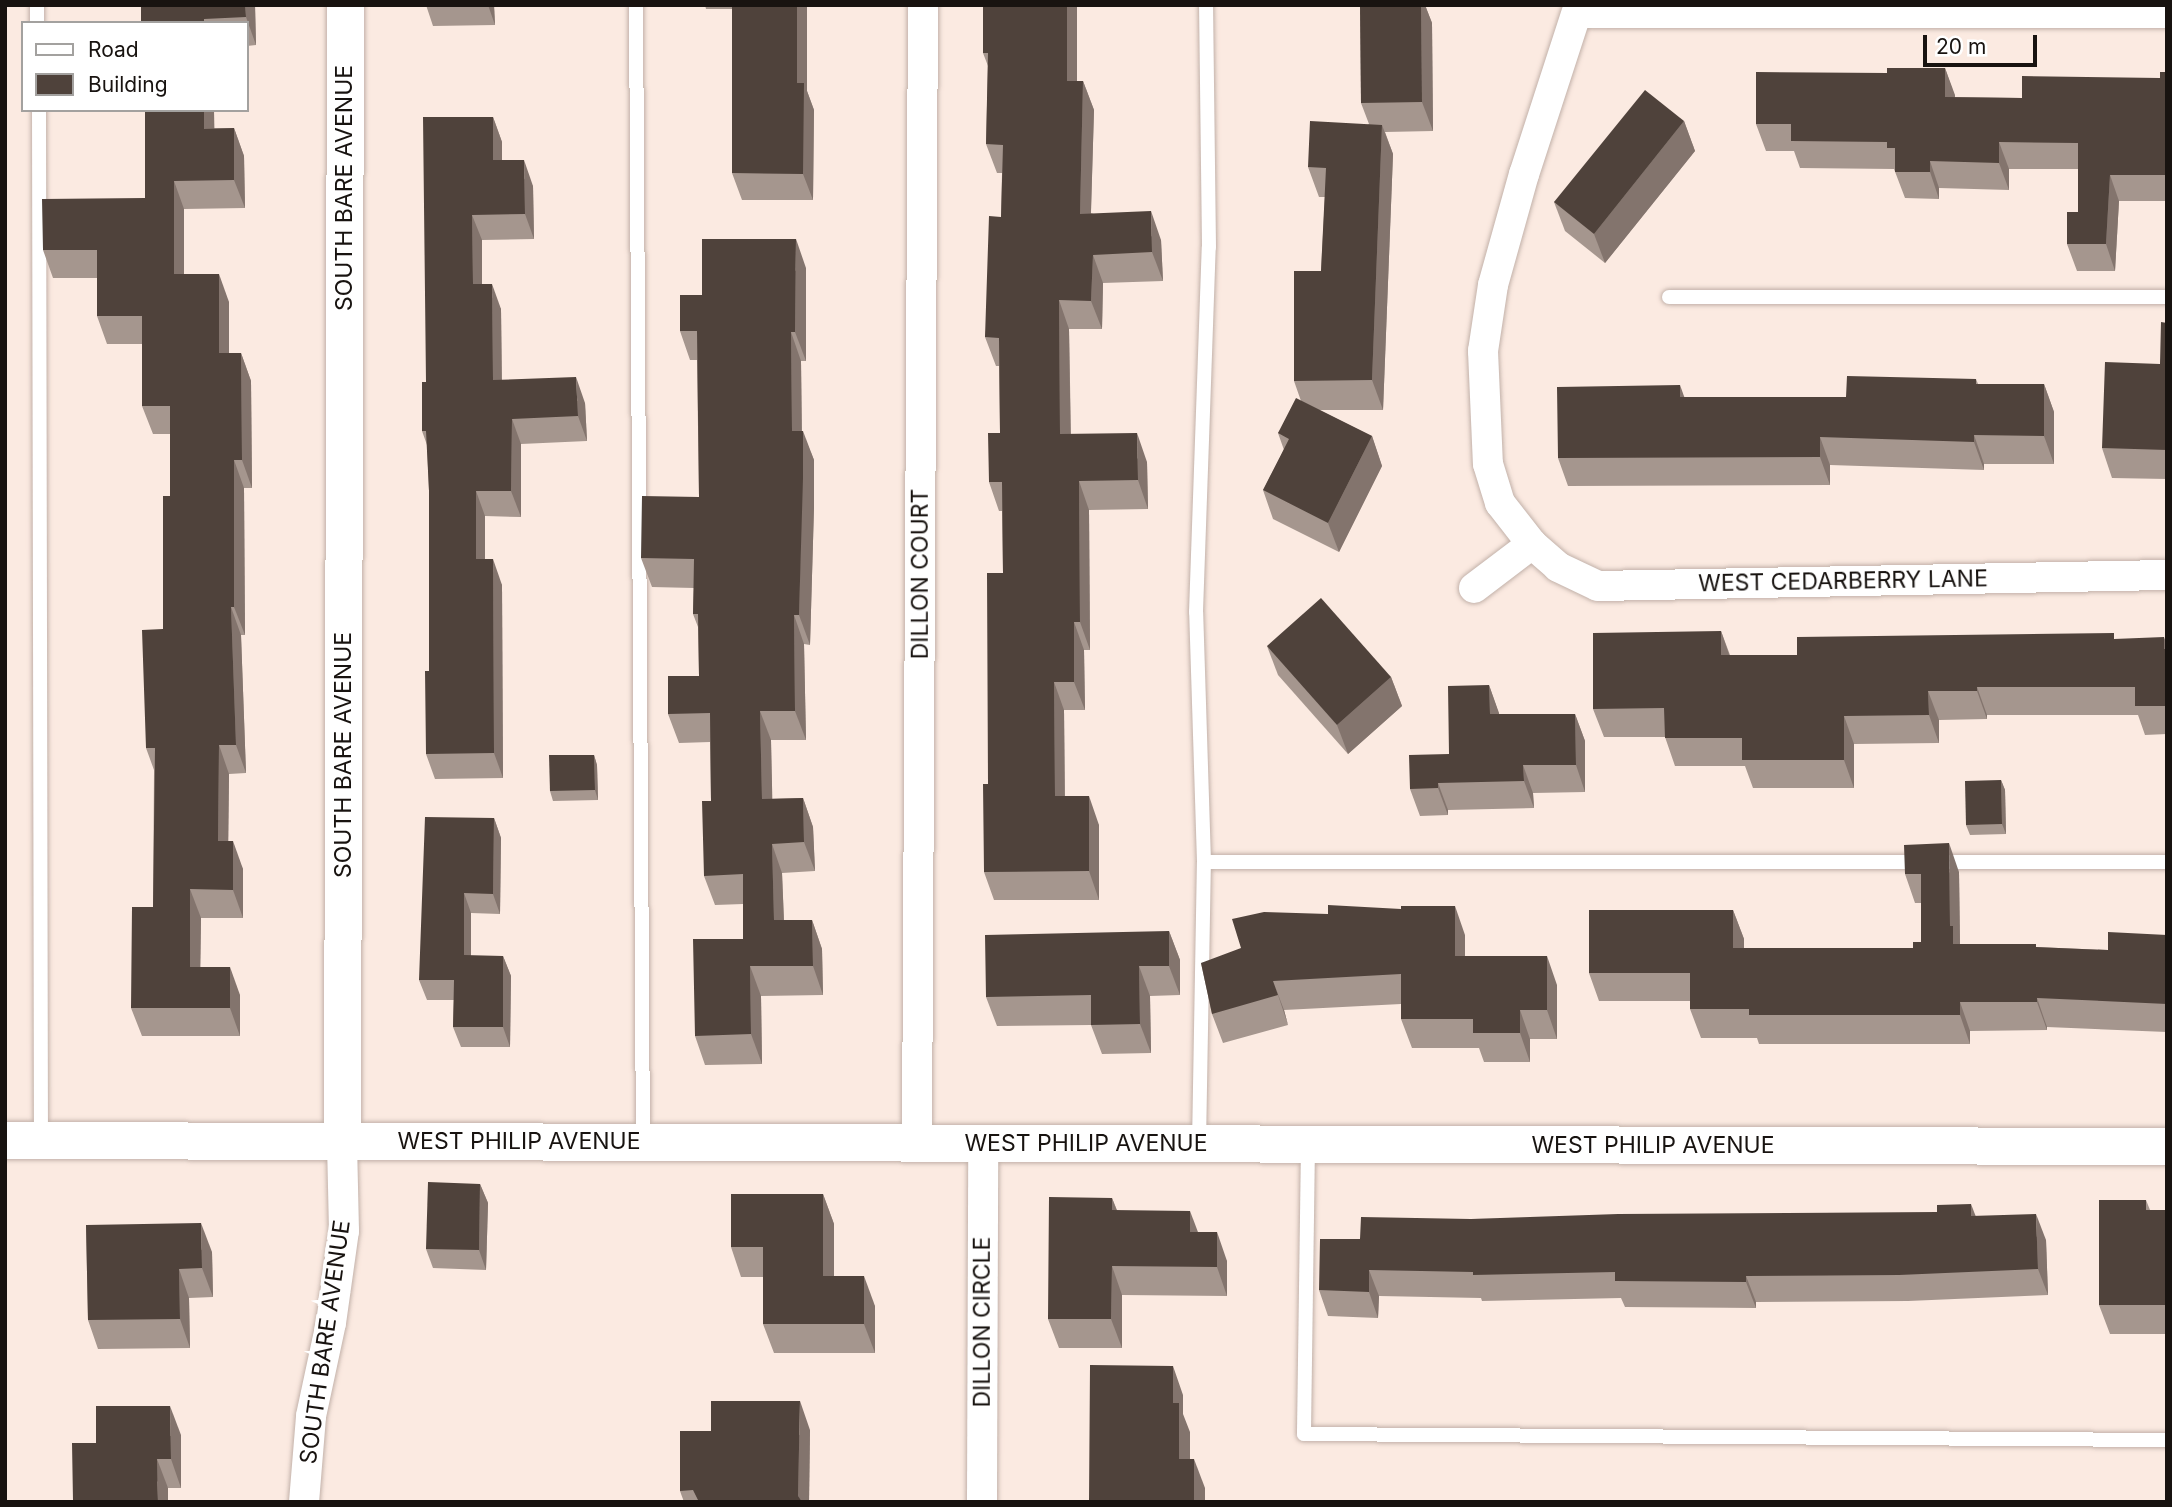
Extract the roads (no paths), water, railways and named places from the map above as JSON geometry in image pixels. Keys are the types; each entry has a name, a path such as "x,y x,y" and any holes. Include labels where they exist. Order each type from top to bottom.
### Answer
{"street":[{"name":"SOUTH BARE AVENUE","path":"304,1502 311,1416 331,1323 344,1231 345,5"},
{"name":"DILLON COURT","path":"918,1142 923,5"},
{"path":"1579,9 2167,13"},
{"name":"WEST CEDARBERRY LANE","path":"1579,9 1521,187 1493,285 1483,351 1488,464 1500,503 1532,544 1558,567 1598,586 2167,575"},
{"path":"1474,588 1532,544"},
{"name":"WEST PHILIP AVENUE","path":"5,1140 2167,1146"},
{"name":"DILLON CIRCLE","path":"982,1502 983,1142"}],"lane":[{"path":"636,5 643,1142"},
{"path":"1199,1144 1204,862 1196,612 1209,247 1206,5"},
{"path":"39,112 41,1140"},
{"path":"1669,297 2167,297"},
{"path":"1204,862 2167,862"},
{"path":"1308,1144 1304,1434 2167,1440"}]}
